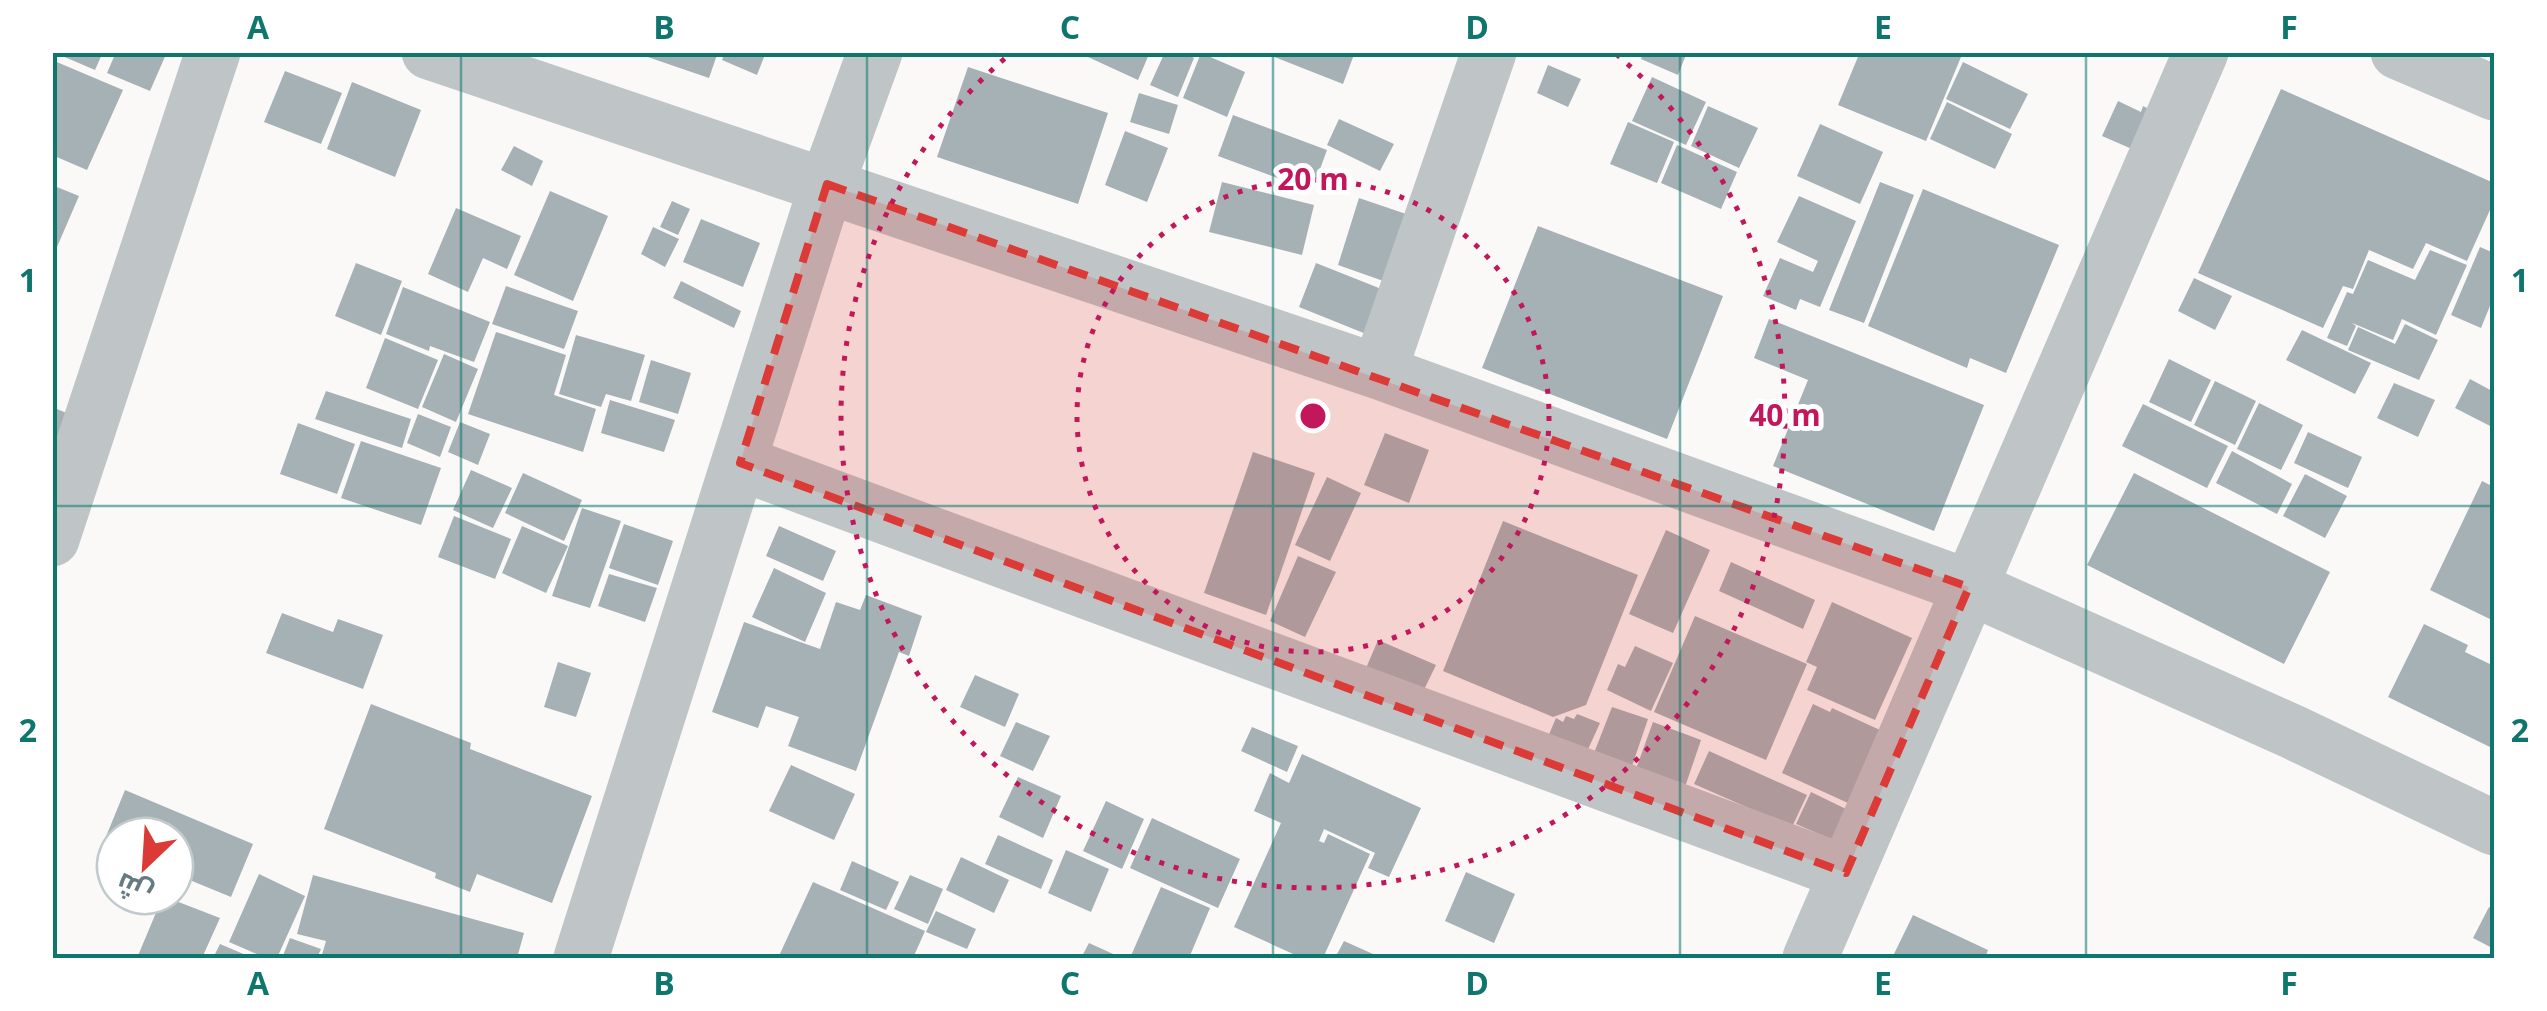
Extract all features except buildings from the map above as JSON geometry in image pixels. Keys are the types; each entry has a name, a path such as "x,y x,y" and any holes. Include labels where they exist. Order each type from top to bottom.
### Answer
{"street":[{"path":"52,539 213,52"},
{"path":"429,52 1379,372 1970,587 2293,732 2494,828"},
{"path":"581,958 827,184 875,52"},
{"path":"1379,372 1490,52"},
{"path":"1810,958 2201,52"},
{"path":"2398,52 2494,93"},
{"path":"740,463 1846,874"}],"highlighted area":[{"path":"827,184 1969,587 1846,873 740,463"}]}
